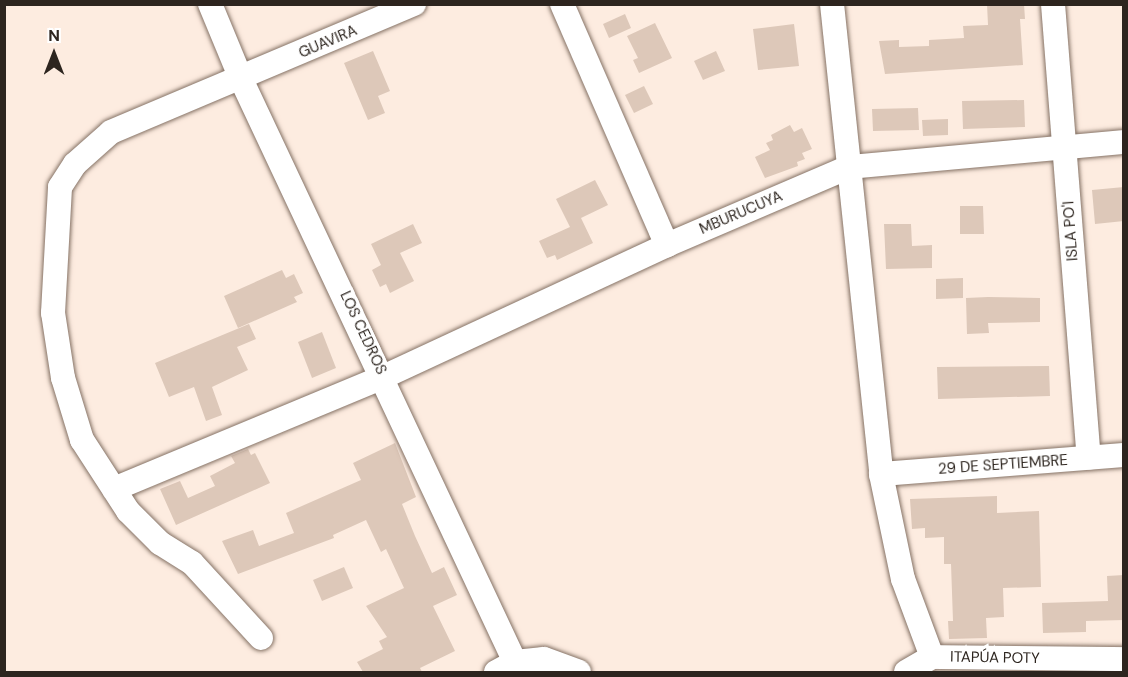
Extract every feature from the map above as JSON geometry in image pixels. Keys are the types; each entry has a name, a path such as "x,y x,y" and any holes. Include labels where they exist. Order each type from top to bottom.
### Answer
{"street":[{"name":"LOS CEDROS","path":"210,4 241,79 383,377 513,669"},
{"name":"GUAVIRA","path":"261,638 192,563 160,543 128,512 82,440 63,378 52,313 60,187 75,164 111,132 414,4"},
{"path":"562,4 667,245"},
{"path":"832,4 881,474 903,579 932,657"},
{"name":"ISLA PO'I","path":"1053,4 1089,458"},
{"name":"MBURUCUYA","path":"114,489 383,377 667,245 849,167 1124,142"},
{"name":"29 DE SEPTIEMBRE","path":"881,474 1124,455"},
{"name":"ITAPÚA POTY","path":"906,672 932,657 1124,659"},
{"path":"513,669 544,659 579,672"}],"building":[{"path":"987,4 1024,4 1025,19 1020,19 1023,65 885,74 879,41 899,40 899,47 929,46 929,40 964,38 963,26 988,25"},
{"path":"625,14 631,28 609,38 603,24"},
{"path":"655,23 672,58 639,73 633,60 638,58 627,36"},
{"path":"794,24 799,66 758,70 753,29"},
{"path":"373,51 390,91 378,96 385,113 368,120 344,63"},
{"path":"716,51 725,71 703,80 694,61"},
{"path":"644,86 653,104 634,113 625,95"},
{"path":"1024,100 1025,127 963,129 962,101"},
{"path":"918,108 919,130 873,131 872,109"},
{"path":"948,119 948,135 923,136 922,120"},
{"path":"790,125 794,132 802,128 812,149 802,153 805,159 797,162 798,166 765,178 755,157 770,150 766,143 773,140 771,135"},
{"path":"595,180 608,205 581,218 593,243 557,260 555,255 547,258 539,241 570,227 556,199"},
{"path":"1124,187 1124,221 1095,224 1092,190"},
{"path":"960,206 983,206 984,234 960,234"},
{"path":"413,224 422,243 400,253 414,281 390,293 386,284 380,287 372,270 381,265 371,244"},
{"path":"884,224 911,224 912,246 932,245 932,268 886,269"},
{"path":"282,270 286,278 294,274 303,293 294,297 297,302 238,328 224,296"},
{"path":"963,278 963,298 936,299 936,279"},
{"path":"966,298 1040,298 1040,322 988,323 989,333 967,334"},
{"path":"249,324 256,339 237,347 248,370 212,387 222,415 206,421 194,387 169,397 155,363"},
{"path":"322,332 336,368 312,378 298,342"},
{"path":"1049,366 1050,396 938,399 937,367"},
{"path":"395,443 416,497 402,504 415,536 432,573 444,567 457,595 433,606 455,651 420,668 422,672 363,672 357,662 383,649 379,641 387,637 366,606 404,588 386,549 381,552 366,520 333,535 334,538 238,574 222,541 253,530 259,546 294,533 286,513 361,480 353,463"},
{"path":"248,449 251,455 255,453 270,483 176,525 160,489 180,481 188,498 215,486 210,476 235,463 231,456"},
{"path":"997,496 997,513 1039,511 1041,587 1003,588 1004,617 986,618 987,638 949,639 948,621 953,621 951,564 944,564 944,537 925,538 925,528 912,529 910,499"},
{"path":"344,567 353,588 322,601 313,580"},
{"path":"1124,575 1124,620 1086,621 1086,632 1043,633 1042,603 1108,601 1107,576"}]}
